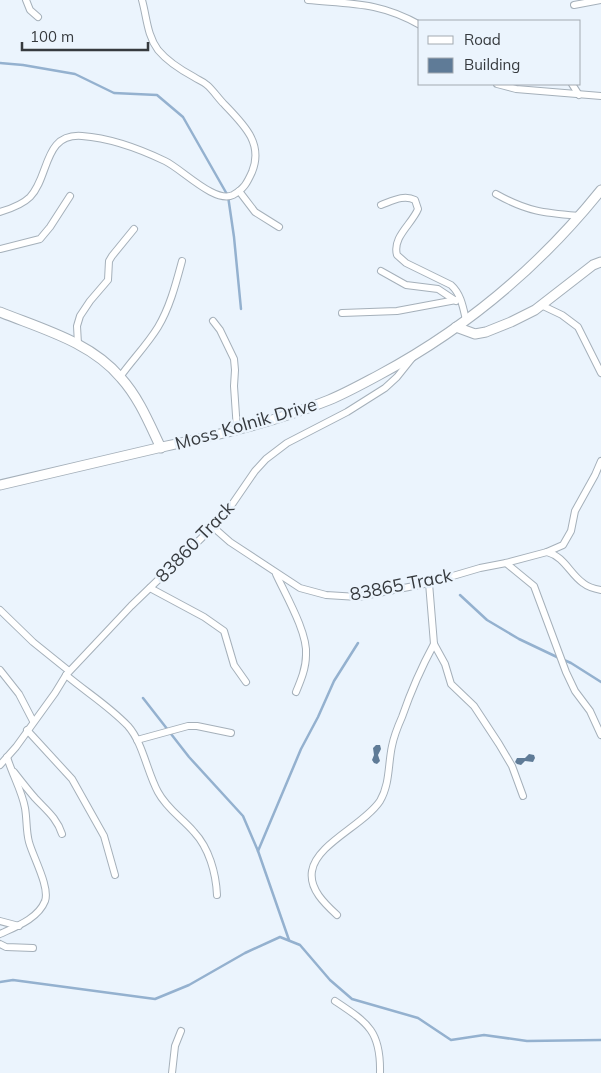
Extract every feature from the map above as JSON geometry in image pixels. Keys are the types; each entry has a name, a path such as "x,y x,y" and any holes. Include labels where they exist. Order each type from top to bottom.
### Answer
{"main road":[{"name":"Moss Kolnik Drive","path":"0,485 237,430 272,420 351,390 456,327 510,286 554,244 601,190"},
{"path":"456,327 475,334 486,332 511,322 541,305 601,262"},
{"path":"0,312 78,344 107,364 120,377 140,405 160,448"}],"street":[{"path":"26,0 30,10 38,17"},
{"path":"0,212 18,205 31,196 39,184 54,148 63,139 72,136 105,140 155,156 182,170 210,192 228,196 239,191 247,183 256,162 254,144 246,127 206,83 182,71 160,52 150,35 142,0"},
{"path":"308,0 360,4 386,10 418,24"},
{"path":"574,4 601,0"},
{"path":"502,85 601,96"},
{"path":"573,85 579,95"},
{"path":"239,191 255,212 278,227"},
{"path":"496,194 529,210 580,216"},
{"path":"0,249 40,239 70,196"},
{"path":"381,205 404,197 415,200 418,209 398,239 395,248 397,255 406,263 452,285 457,290 466,320"},
{"path":"78,344 77,326 80,316 90,300 108,280 109,261 116,248 134,229"},
{"path":"120,377 159,326 182,262"},
{"path":"381,271 406,285 438,289 456,300 463,307"},
{"path":"342,313 397,311 456,300"},
{"path":"541,305 562,315 578,327 601,373"},
{"path":"213,321 220,330 234,359 237,430"},
{"name":"83860 Track","path":"0,765 55,693 67,673 150,588 213,528 266,459 287,443 347,412 385,388 397,377 417,352"},
{"name":"83865 Track","path":"213,528 230,542 293,584 308,591 347,598 358,597 429,583 480,568 547,552 563,544 571,532 575,511 599,469 601,461"},
{"path":"547,552 564,562 585,584 601,590"},
{"path":"506,563 534,586 566,672 575,691 590,712 601,735"},
{"path":"275,572 295,615 307,652 306,664 296,692"},
{"path":"429,583 434,644 445,664 451,684 474,706 499,744 512,766 523,796"},
{"path":"150,588 224,631 234,666 246,682"},
{"path":"0,610 67,673 117,715 133,733 151,776 165,802 172,812 194,832 207,854 216,879 217,895"},
{"path":"337,915 326,904 314,887 313,866 326,848 358,824 382,797 396,733 414,683 434,644"},
{"path":"0,670 19,694 33,721"},
{"path":"137,740 188,726 231,733"},
{"path":"28,730 72,779 104,836 115,875"},
{"path":"0,934 20,926 32,917 43,905 46,895 44,882 28,840 25,806 7,757"},
{"path":"10,767 55,818 62,834"},
{"path":"0,921 20,926"},
{"path":"0,944 6,947 33,948"},
{"path":"335,1001 372,1030 380,1051 380,1073"},
{"path":"172,1073 175,1046 181,1031"}],"building":[{"path":"376,745 380,745 381,749 378,755 380,761 377,764 372,760 374,755 373,748"},
{"path":"529,754 534,755 533,762 525,761 521,765 515,762 517,758 525,758"}],"waterway":[{"path":"0,63 75,74 114,93 157,95 183,117 228,196 241,309"},
{"path":"460,595 487,620 519,639 559,658"},
{"path":"258,851 301,749 334,681 358,643"},
{"path":"564,660 601,682"},
{"path":"143,698 189,757 243,816 258,851 289,940"},
{"path":"0,982 13,980 155,999 189,985 245,953 280,937 300,945 330,980 352,999 418,1018 451,1040 484,1035 527,1041 601,1040"}]}
